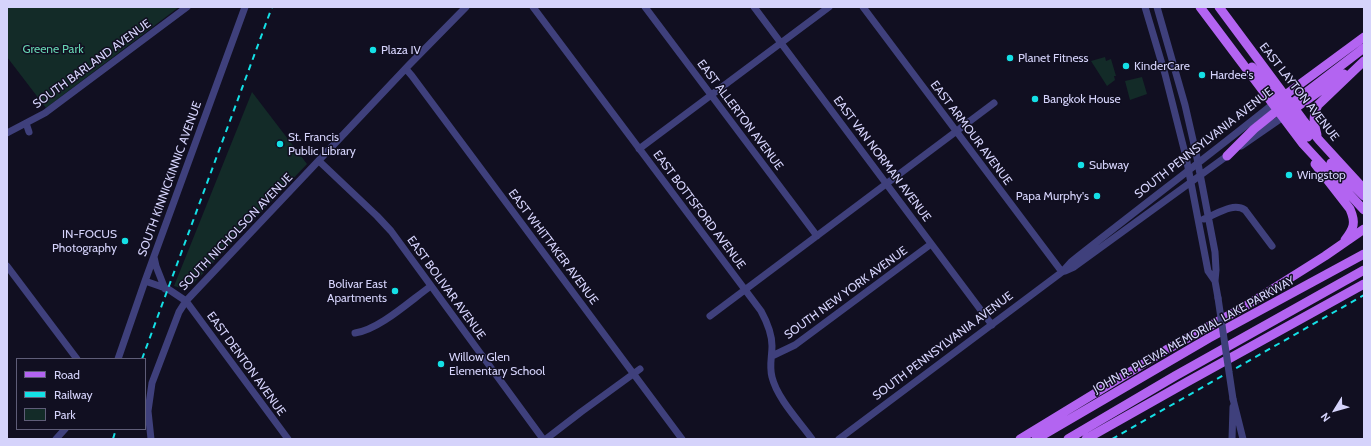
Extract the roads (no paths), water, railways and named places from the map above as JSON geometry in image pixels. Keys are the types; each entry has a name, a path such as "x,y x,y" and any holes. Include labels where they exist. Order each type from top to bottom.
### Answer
{"main road":[{"name":"EAST LAYTON AVENUE","path":"1200,7 1227,42 1284,106 1319,140 1364,189"},
{"name":"EAST LAYTON AVENUE","path":"1219,7 1284,106 1304,144 1364,210"},
{"name":"SOUTH PENNSYLVANIA AVENUE","path":"1284,106 1364,37"},
{"path":"1227,156 1254,129 1364,48"},
{"name":"SOUTH PENNSYLVANIA AVENUE","path":"1284,106 1364,60"},
{"path":"1319,140 1313,113 1318,105 1364,60"},
{"path":"1284,106 1342,175 1364,196"},
{"path":"1304,144 1312,160 1350,209 1354,217 1354,225 1341,245"},
{"path":"1020,439 1166,350 1244,307 1364,229"},
{"name":"JOHN R. PLEWA MEMORIAL LAKE PARKWAY","path":"1036,439 1209,338 1364,254"},
{"path":"1068,439 1175,376 1364,270"},
{"path":"1086,439 1364,284"}],"street":[{"name":"SOUTH BARLAND AVENUE","path":"8,129 26,123 45,113 187,7"},
{"name":"SOUTH KINNICKINNIC AVENUE","path":"118,358 245,7"},
{"name":"SOUTH NICHOLSON AVENUE","path":"145,281 165,289 186,301 466,7"},
{"name":"EAST BOTTSFORD AVENUE","path":"534,7 761,311 768,324 772,345 770,366 775,386 784,401 812,439"},
{"name":"EAST ALLERTON AVENUE","path":"645,7 817,236"},
{"name":"EAST VAN NORMAN AVENUE","path":"754,7 992,325"},
{"path":"639,148 828,7"},
{"name":"EAST ARMOUR AVENUE","path":"863,7 1062,272"},
{"path":"1145,7 1174,108 1189,170 1208,271 1215,281"},
{"path":"1157,7 1185,105 1198,163 1215,252 1215,281 1233,399 1243,439"},
{"name":"EAST WHITTAKER AVENUE","path":"406,69 682,439"},
{"path":"710,316 994,103"},
{"name":"SOUTH PENNSYLVANIA AVENUE","path":"839,439 1062,272 1071,262 1146,202 1198,163 1284,106"},
{"path":"26,123 29,132"},
{"name":"SOUTH PENNSYLVANIA AVENUE","path":"1062,272 1074,267 1227,156"},
{"name":"EAST BOLIVAR AVENUE","path":"319,161 391,231 543,439"},
{"path":"1198,221 1234,206 1240,207 1245,210 1272,246"},
{"name":"SOUTH NEW YORK AVENUE","path":"772,356 795,345 932,244"},
{"path":"154,257 165,289"},
{"path":"7,266 76,358"},
{"path":"355,333 364,332 376,327 431,286"},
{"path":"152,439 148,411 152,383 179,312 186,301"},
{"name":"EAST DENTON AVENUE","path":"186,301 288,439"},
{"path":"546,439 640,369"},
{"path":"1232,439 1233,399"},
{"path":"56,439 64,430"}],"railway":[{"path":"142,358 272,7"},
{"path":"1112,439 1364,295"},
{"path":"113,439 116,430"}],"place":[{"name":"Plaza IV","path":"373,50"},
{"name":"Planet Fitness","path":"1010,58"},
{"name":"KinderCare","path":"1126,66"},
{"name":"Hardee's","path":"1202,75"},
{"name":"Bangkok House","path":"1035,99"},
{"name":"St. Francis Public Library","path":"280,144"},
{"name":"Subway","path":"1081,165"},
{"name":"Wingstop","path":"1289,175"},
{"name":"Papa Murphy's","path":"1097,196"},
{"name":"IN-FOCUS Photography","path":"125,241"},
{"name":"Bolivar East Apartments","path":"395,291"},
{"name":"Willow Glen Elementary School","path":"441,364"}],"park label":[{"name":"Greene Park","path":"53,49"}]}
